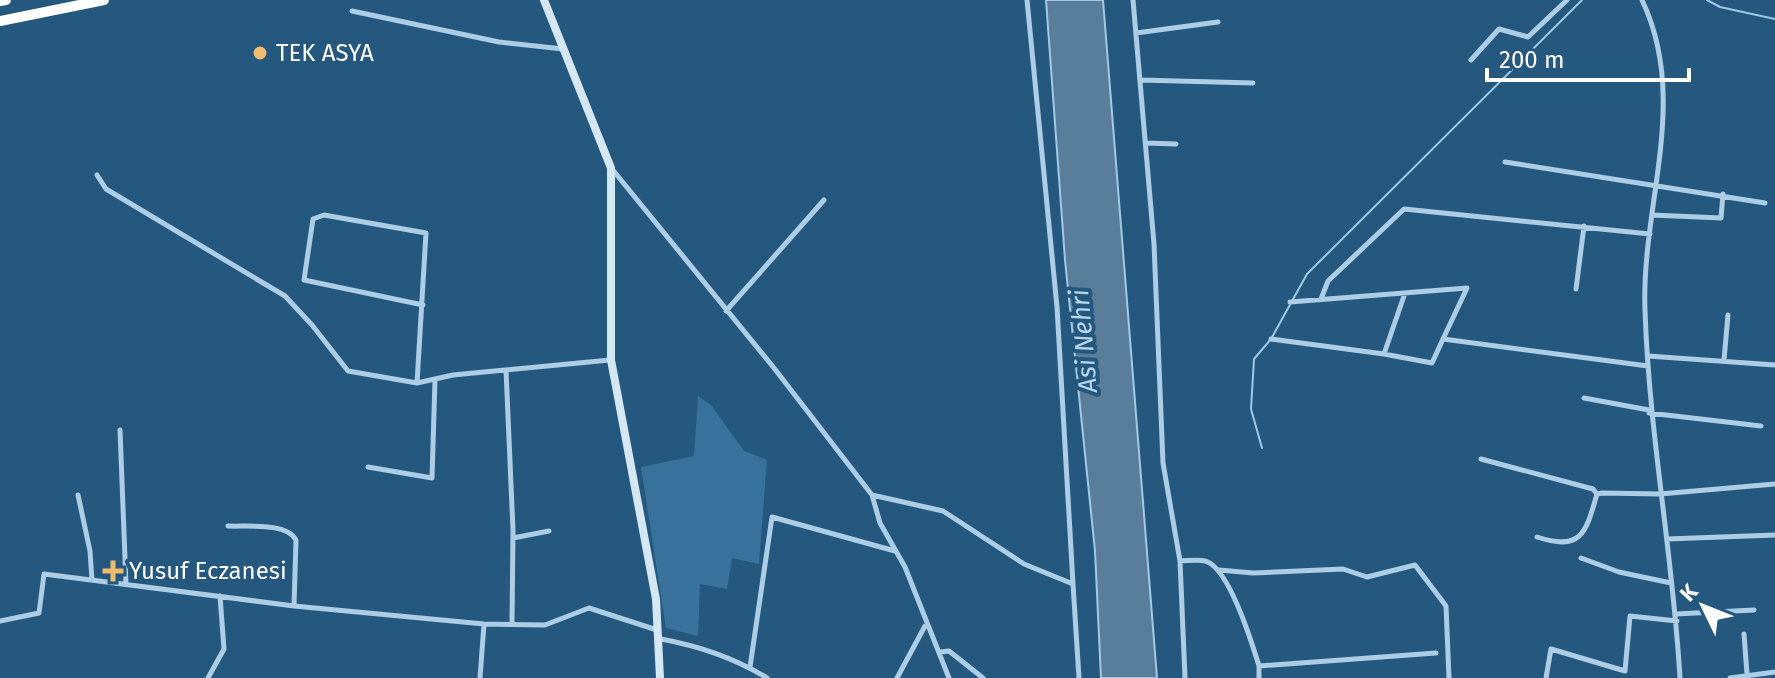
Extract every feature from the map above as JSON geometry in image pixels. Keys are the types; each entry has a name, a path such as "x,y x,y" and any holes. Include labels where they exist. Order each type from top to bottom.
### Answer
{"highway":[{"path":"0,21 104,0"}],"street":[{"path":"1027,0 1057,307 1079,678"},
{"path":"1133,0 1154,244 1163,463 1180,561 1185,678"},
{"path":"1471,60 1499,29 1528,37 1567,0"},
{"path":"1642,0 1662,52 1664,89 1657,186 1644,270 1649,412 1667,539 1680,678"},
{"path":"544,1 611,168 872,495 880,523 896,552 949,678"},
{"path":"352,11 499,42 563,49"},
{"path":"1136,33 1218,22"},
{"path":"1140,80 1253,83"},
{"path":"1146,143 1176,144"},
{"path":"1505,162 1765,203"},
{"path":"611,168 611,360 660,635 660,678"},
{"path":"97,175 106,189 285,296 348,371 361,376 417,383 506,370 611,360"},
{"path":"1652,215 1721,218 1723,194"},
{"path":"726,311 824,200"},
{"path":"1321,300 1328,281 1404,209 1650,234"},
{"path":"417,383 423,305 426,233 324,215 313,219 304,280 423,305"},
{"path":"1576,289 1584,226"},
{"path":"1271,339 1432,363 1467,288 1290,302"},
{"path":"1384,354 1405,293"},
{"path":"1724,360 1728,315"},
{"path":"1443,339 1648,366"},
{"path":"1648,356 1775,365"},
{"path":"506,370 513,538 512,623"},
{"path":"368,467 432,478 435,380"},
{"path":"1584,398 1649,412 1761,426"},
{"path":"120,430 126,584"},
{"path":"1481,459 1593,489 1597,494"},
{"path":"1597,494 1660,494 1775,484"},
{"path":"1537,537 1555,543 1579,538 1585,533 1597,494"},
{"path":"78,495 90,551 92,580"},
{"path":"872,495 943,511 1024,564 1073,584"},
{"path":"750,667 772,517 896,552"},
{"path":"228,526 284,529 293,534 296,540 294,606"},
{"path":"513,538 549,531"},
{"path":"1667,539 1775,535"},
{"path":"1581,558 1619,572 1671,583"},
{"path":"1180,561 1204,561 1218,570 1253,573 1343,569 1367,577 1415,565 1446,606 1449,678"},
{"path":"1218,570 1242,615 1259,666 1259,678"},
{"path":"0,621 39,613 44,574 294,606 484,624 556,623 589,608 699,646 750,667 767,678"},
{"path":"208,678 224,649 220,596"},
{"path":"1546,678 1551,649 1625,671 1630,616 1676,617 1754,610"},
{"path":"480,678 484,624"},
{"path":"897,678 925,625"},
{"path":"1744,634 1747,674"},
{"path":"940,652 949,651 983,678"},
{"path":"1259,666 1436,653"},
{"path":"1730,678 1775,672"}],"shaded area":[{"path":"698,396 711,405 744,451 767,460 759,564 732,558 727,589 700,584 698,636 666,628 641,467 694,456"}],"water":[{"name":"Asi Nehri","path":"1046,0 1103,0 1157,678 1101,678 1095,551 1065,260"}],"waterway":[{"path":"1262,448 1251,409 1254,359 1271,339 1307,274 1582,0"},
{"path":"1707,0 1720,7 1775,19"}],"place":[{"name":"TEK ASYA","path":"260,53"},
{"name":"Yusuf Eczanesi","path":"113,571"}]}
